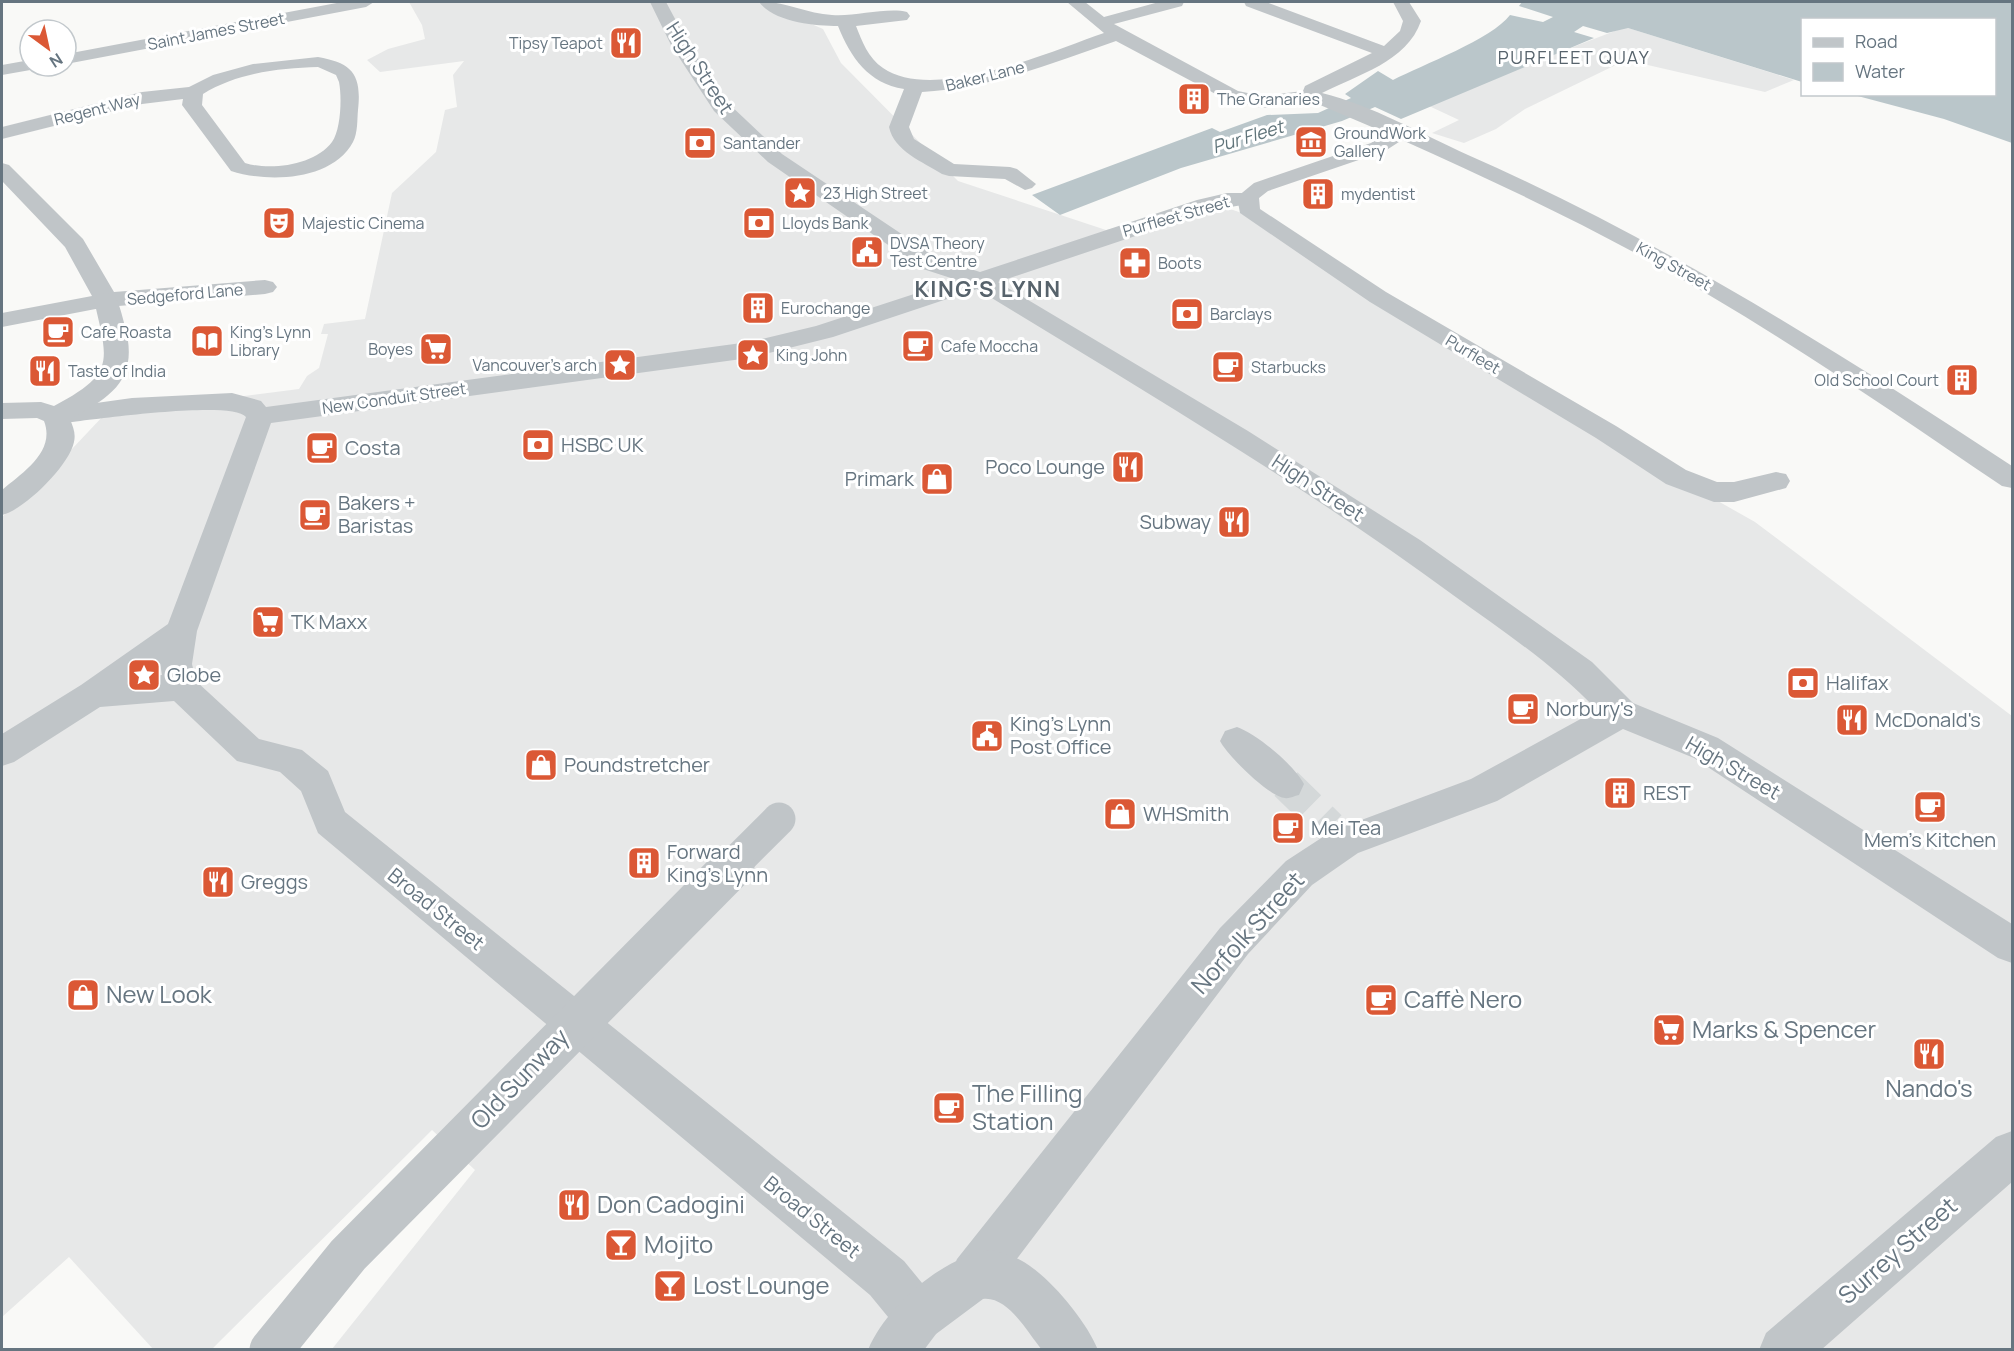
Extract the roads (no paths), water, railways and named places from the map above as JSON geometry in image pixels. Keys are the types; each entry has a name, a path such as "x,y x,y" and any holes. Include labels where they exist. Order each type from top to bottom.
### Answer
{"street":[{"name":"Saint James Street","path":"78,57 185,44 366,2"},
{"name":"High Street","path":"658,2 680,45 721,107 775,158 931,264 977,279 1238,436 1409,547 1580,671 1621,713 1706,748 2013,945"},
{"path":"767,2 800,15 846,21 901,16"},
{"path":"1075,2 1116,35 1191,76 1242,98 1274,103 1320,98"},
{"path":"1100,23 1176,2"},
{"path":"1252,2 1387,52"},
{"path":"1320,98 1312,90 1387,52 1406,38 1412,27 1411,16 1401,2"},
{"name":"Baker Lane","path":"846,21 851,40 864,62 884,77 915,87 936,88 972,82 1116,35"},
{"path":"296,63 333,65 344,72 350,86 343,143 333,154 305,166 279,171 245,171 238,167 225,151 192,105 194,92 219,79 296,63"},
{"path":"2,70 18,67"},
{"path":"198,68 203,77 219,79"},
{"path":"915,87 901,117 901,136 917,150 949,170 1019,175"},
{"name":"Regent Way","path":"2,133 142,98 194,92"},
{"name":"King Street","path":"1320,98 1531,191 1691,274 1819,352 2013,479"},
{"name":"Purfleet Street","path":"977,279 1205,205 1227,199 1246,198 1261,187 1378,147 1393,129"},
{"path":"2,169 75,244 106,300 118,357 113,373 103,387 55,416"},
{"name":"Purfleet","path":"1246,198 1251,213 1378,297 1606,432 1711,502 1734,492 1776,481"},
{"name":"New Conduit Street","path":"260,416 749,350 824,332 977,279"},
{"name":"Sedgeford Lane","path":"2,320 106,300 265,287"},
{"path":"2,411 40,410 55,416 132,406 231,401 252,407 260,416 182,631 176,664 181,687 93,694"},
{"path":"2,504 52,459 60,444 61,433 55,416"},
{"path":"2,752 93,694 182,631"},
{"name":"Broad Street","path":"181,687 249,751 290,760 315,782 331,822 887,1278 906,1333"},
{"name":"Norfolk Street","path":"906,1333 974,1276 1234,941 1338,835 1484,790 1621,713"},
{"path":"1237,741 1286,784"},
{"name":"Old Sunway","path":"272,1350 348,1255 779,819"},
{"name":"Surrey Street","path":"1783,1350 2013,1153"},
{"path":"974,1276 992,1274 1008,1279 1023,1290 1074,1350"}],"water":[{"name":"Pur Fleet","path":"1522,2 2012,2 2012,143 1944,119 1858,96 1996,96 1996,18 1801,18 1801,82 1628,28 1607,33 1583,26 1574,32 1594,38 1401,119 1375,107 1342,121 1181,168 1060,215 1032,195 1212,128 1220,132 1267,115 1318,113 1351,98 1345,94 1378,71 1393,80 1473,42 1501,24 1510,15 1543,22 1553,17 1519,6"}],"tunnel":[{"path":"1286,784 1330,827"}],"place":[{"name":"Tipsy Teapot","path":"626,43"},
{"name":"The Granaries","path":"1194,99"},
{"name":"GroundWork Gallery","path":"1311,142"},
{"name":"Santander","path":"700,143"},
{"name":"23 High Street","path":"800,193"},
{"name":"mydentist","path":"1318,194"},
{"name":"Majestic Cinema","path":"279,223"},
{"name":"Lloyds Bank","path":"759,223"},
{"name":"DVSA Theory Test Centre","path":"867,252"},
{"name":"Boots","path":"1135,263"},
{"name":"Eurochange","path":"758,308"},
{"name":"Barclays","path":"1187,314"},
{"name":"Cafe Roasta","path":"58,332"},
{"name":"King's Lynn Library","path":"207,341"},
{"name":"Cafe Moccha","path":"918,346"},
{"name":"Boyes","path":"436,349"},
{"name":"King John","path":"753,355"},
{"name":"Vancouver's arch","path":"620,365"},
{"name":"Starbucks","path":"1228,367"},
{"name":"Taste of India","path":"45,371"},
{"name":"Old School Court","path":"1962,380"},
{"name":"HSBC UK","path":"538,445"},
{"name":"Costa","path":"322,448"},
{"name":"Poco Lounge","path":"1128,467"},
{"name":"Primark","path":"937,479"},
{"name":"Bakers + Baristas","path":"315,515"},
{"name":"Subway","path":"1234,522"},
{"name":"TK Maxx","path":"268,622"},
{"name":"Globe","path":"144,675"},
{"name":"Halifax","path":"1803,683"},
{"name":"Norbury's","path":"1523,709"},
{"name":"McDonald's","path":"1852,720"},
{"name":"King's Lynn Post Office","path":"987,736"},
{"name":"Poundstretcher","path":"541,765"},
{"name":"REST","path":"1620,793"},
{"name":"Mem's Kitchen","path":"1930,807"},
{"name":"WHSmith","path":"1120,814"},
{"name":"Mei Tea","path":"1288,828"},
{"name":"Forward King's Lynn","path":"644,863"},
{"name":"Greggs","path":"218,882"},
{"name":"New Look","path":"83,995"},
{"name":"Caffè Nero","path":"1381,1000"},
{"name":"Marks & Spencer","path":"1669,1030"},
{"name":"Nando's","path":"1929,1054"},
{"name":"The Filling Station","path":"949,1108"},
{"name":"Don Cadogini","path":"574,1205"},
{"name":"Mojito","path":"621,1245"},
{"name":"Lost Lounge","path":"670,1286"}],"district":[{"name":"PURFLEET QUAY","path":"1574,58"},
{"name":"KING'S LYNN","path":"988,289"}]}
